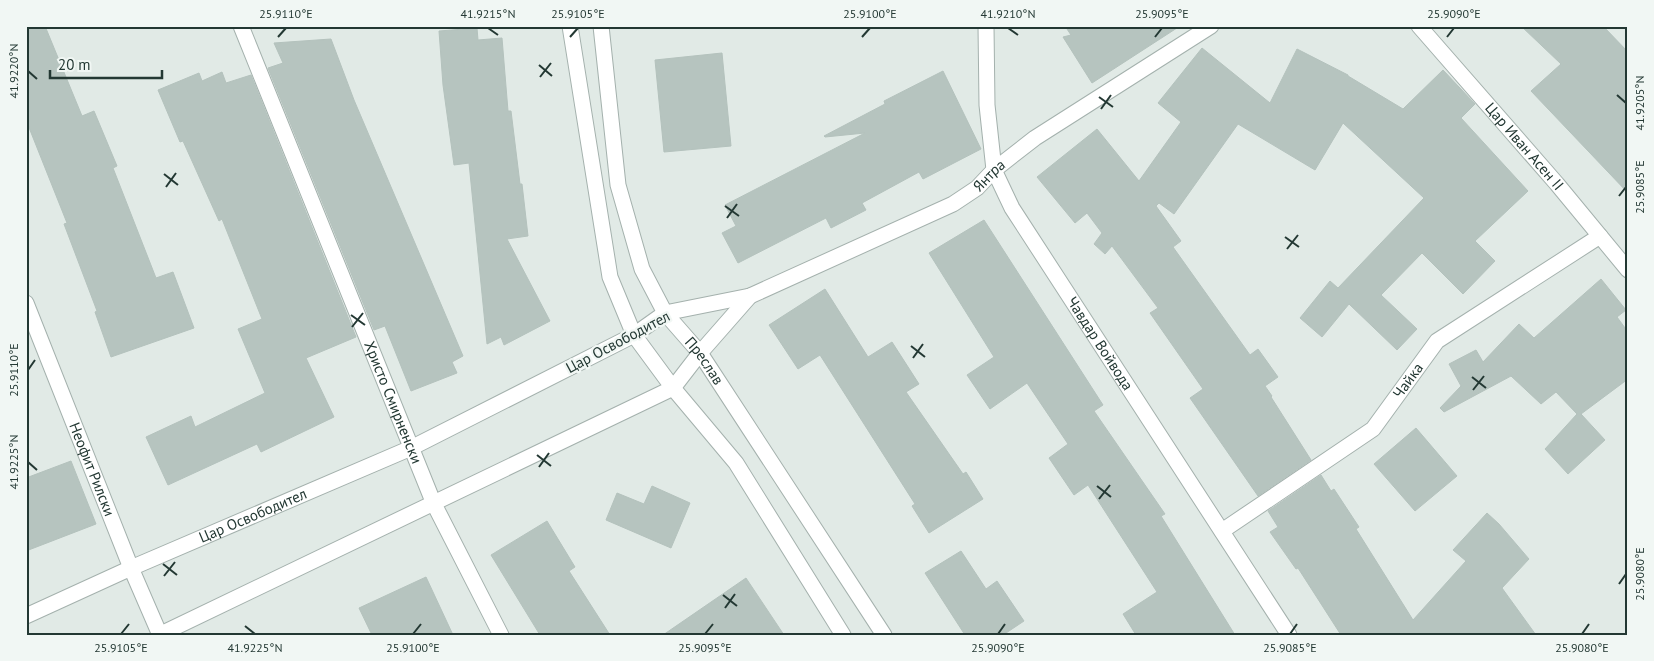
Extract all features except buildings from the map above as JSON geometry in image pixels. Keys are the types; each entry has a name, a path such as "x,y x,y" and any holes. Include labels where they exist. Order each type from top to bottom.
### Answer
{"street":[{"name":"Христо Смирненски","path":"241,26 434,504 501,635"},
{"path":"570,26 610,277 634,335 674,388 736,463 843,635"},
{"name":"Преслав","path":"601,26 618,185 642,269 665,313 700,353 884,635"},
{"name":"Чавдар Войвода","path":"986,26 987,104 994,170 1012,208 1290,635"},
{"name":"Янтра","path":"750,296 953,204 977,188 994,170 1035,138 1211,26"},
{"name":"Цар Иван Асен II","path":"1419,26 1557,184 1628,270"},
{"name":"Чайка","path":"1222,531 1373,429 1437,341 1600,236"},
{"name":"Цар Освободител","path":"26,616 131,568 411,448 634,335 665,313 750,296"},
{"path":"159,635 674,388 700,353 750,296"},
{"name":"Неофит Рилски","path":"26,303 159,635"}]}
